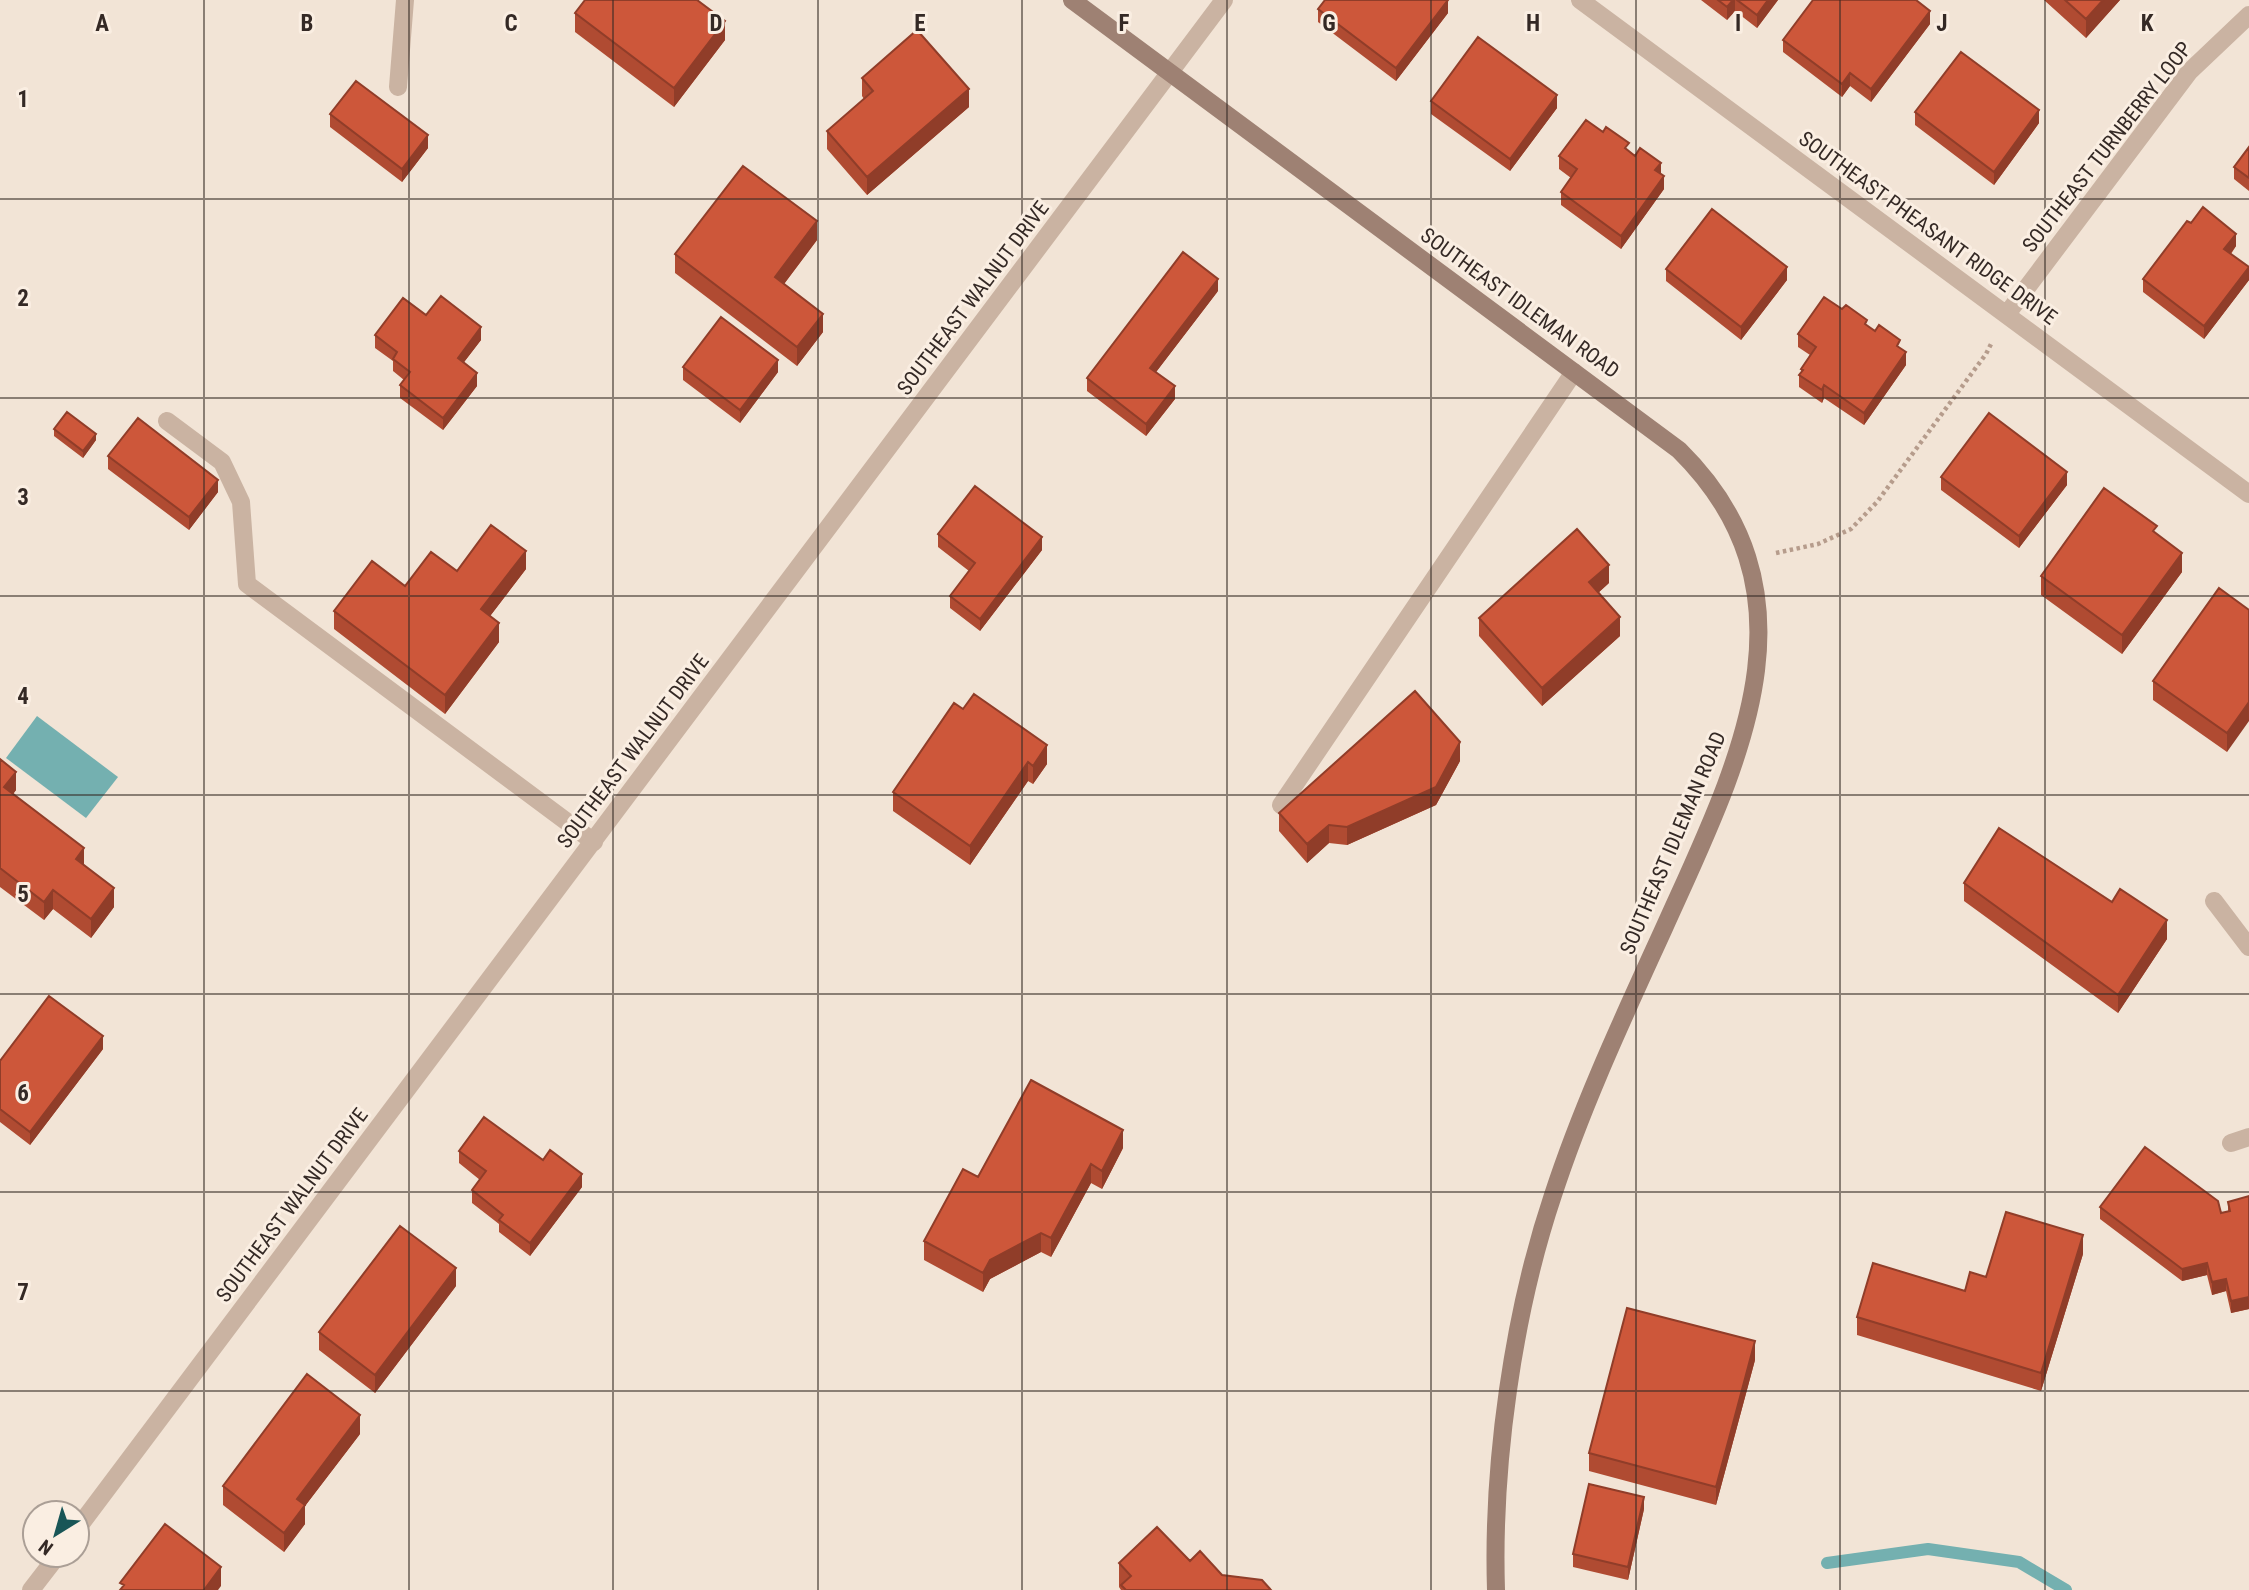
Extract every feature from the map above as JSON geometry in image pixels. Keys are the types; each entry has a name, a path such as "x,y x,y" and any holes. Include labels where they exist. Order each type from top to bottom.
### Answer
{"main road":[{"name":"SOUTHEAST IDLEMAN ROAD","path":"1072,0 1679,450 1724,502 1748,559 1756,602 1759,640 1751,707 1738,755 1576,1131 1552,1196 1528,1284 1509,1386 1499,1467 1495,1538 1496,1590"}],"street":[{"path":"398,87 405,0"},
{"name":"SOUTHEAST WALNUT DRIVE","path":"91,1510 1224,0"},
{"name":"SOUTHEAST PHEASANT RIDGE DRIVE","path":"1580,0 2249,494"},
{"name":"SOUTHEAST TURNBERRY LOOP","path":"2007,314 2189,72 2249,15"},
{"path":"1281,805 1574,372"},
{"path":"167,421 222,462 241,502 247,584 594,842"},
{"path":"2214,901 2249,947"},
{"path":"2231,1143 2249,1137"},
{"path":"31,1590 47,1569"}],"path":[{"path":"1748,559 1818,544 1851,529 1877,502 1986,354 2007,314"}],"water":[{"path":"37,716 118,777 86,818 6,758"}],"building":[{"path":"585,0 697,0 725,21 674,88 575,13"},
{"path":"1325,0 1448,0 1396,68 1318,9"},
{"path":"1718,0 1733,0 1727,7"},
{"path":"1737,0 1768,0 1757,15"},
{"path":"1813,0 1916,0 1930,11 1871,89 1850,73 1842,84 1783,40"},
{"path":"2065,0 2103,0 2086,19"},
{"path":"917,30 969,89 867,177 827,131 873,91 862,78"},
{"path":"1478,37 1557,95 1510,159 1431,101"},
{"path":"1961,52 2039,110 1994,172 1915,112"},
{"path":"356,81 428,135 402,169 330,114"},
{"path":"1586,120 1603,132 1606,127 1629,143 1625,148 1635,156 1640,148 1661,163 1655,170 1664,176 1621,236 1561,192 1577,169 1559,156"},
{"path":"2249,147 2249,178 2234,167"},
{"path":"743,166 817,221 775,277 823,314 797,347 675,254"},
{"path":"2203,207 2236,234 2224,249 2249,267 2204,326 2143,279 2187,221 2191,223"},
{"path":"1712,209 1787,267 1741,327 1666,269"},
{"path":"1183,252 1218,279 1150,368 1175,386 1146,424 1087,378"},
{"path":"441,296 481,327 458,358 477,373 443,418 400,385 410,372 393,359 397,352 375,335 403,298 426,315"},
{"path":"1824,297 1842,309 1846,305 1867,320 1865,324 1875,331 1879,325 1900,340 1897,346 1906,352 1864,413 1824,385 1822,390 1799,375 1816,347 1798,334"},
{"path":"721,317 778,360 740,410 683,367"},
{"path":"67,412 96,434 83,451 54,429"},
{"path":"1989,413 2067,472 2019,536 1941,477"},
{"path":"138,418 218,480 189,517 108,456"},
{"path":"975,486 1042,537 980,619 950,596 975,563 938,534"},
{"path":"2104,488 2157,526 2153,531 2182,553 2122,635 2041,576"},
{"path":"491,525 526,551 481,609 499,623 445,695 334,611 372,561 405,586 431,552 457,571"},
{"path":"1577,529 1609,565 1589,582 1620,617 1542,688 1479,618"},
{"path":"2219,588 2249,610 2249,702 2227,733 2153,681"},
{"path":"1415,691 1460,742 1436,787 1347,827 1329,825 1307,844 1279,813"},
{"path":"974,694 1047,745 1033,766 1028,762 970,846 893,792 954,703 963,709"},
{"path":"0,759 16,772 4,787 84,848 76,859 114,888 91,919 53,890 44,902 0,868"},
{"path":"1999,828 2112,902 2120,889 2167,920 2118,995 1964,883"},
{"path":"49,996 103,1036 30,1132 0,1109 0,1061"},
{"path":"1031,1080 1123,1130 1102,1171 1091,1164 1051,1238 1041,1233 990,1260 983,1273 924,1241 963,1169 978,1177"},
{"path":"484,1117 543,1160 550,1150 582,1174 530,1243 499,1220 503,1215 472,1190 486,1171 459,1151"},
{"path":"2145,1147 2218,1201 2221,1213 2230,1211 2228,1202 2249,1196 2249,1297 2231,1301 2226,1279 2212,1282 2207,1263 2182,1269 2100,1207"},
{"path":"2006,1212 2083,1235 2041,1373 1857,1317 1873,1263 1965,1291 1970,1272 1986,1277"},
{"path":"400,1226 456,1268 375,1375 319,1332"},
{"path":"1627,1308 1755,1341 1716,1487 1589,1453"},
{"path":"307,1374 360,1415 297,1499 305,1505 284,1533 223,1486"},
{"path":"1589,1484 1644,1497 1628,1567 1573,1554"},
{"path":"165,1524 221,1567 204,1590 120,1590 124,1585 120,1583"},
{"path":"1157,1527 1190,1561 1200,1551 1222,1575 1262,1580 1271,1590 1126,1590 1121,1585 1131,1576 1119,1563"}],"waterway":[{"path":"1827,1563 1928,1549 2019,1562 2066,1590"}]}
